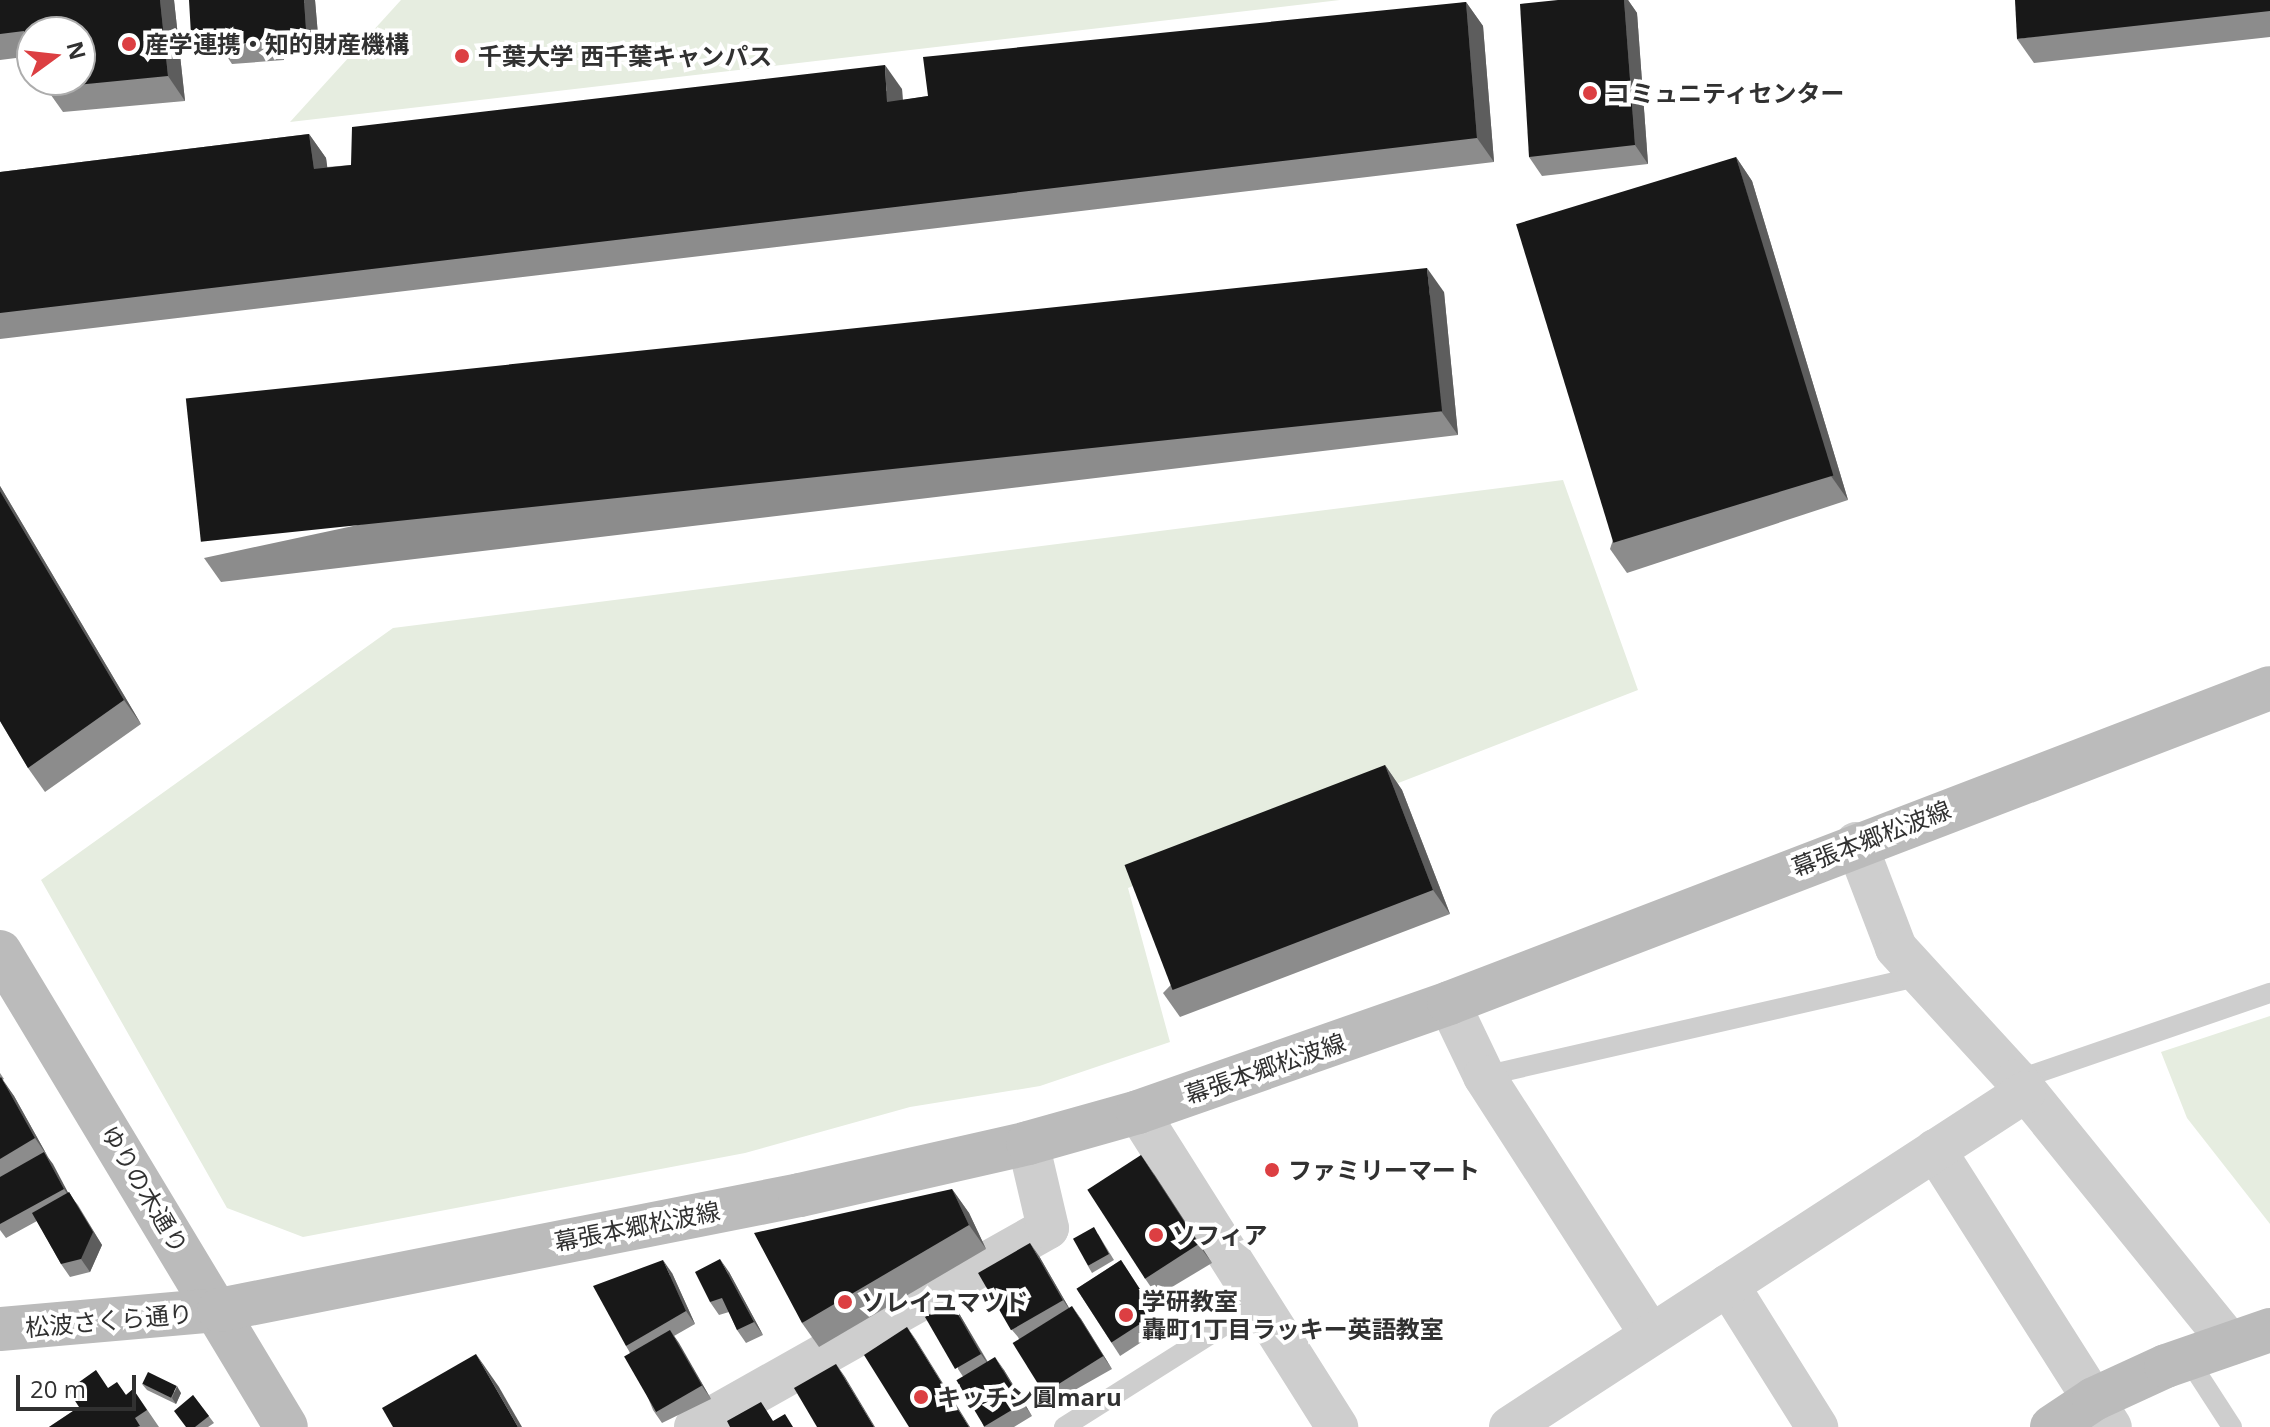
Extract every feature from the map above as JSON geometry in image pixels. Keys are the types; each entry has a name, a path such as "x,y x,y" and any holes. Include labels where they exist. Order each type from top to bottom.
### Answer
{"street":[{"name":"幕張本郷松波線","path":"219,1310 800,1195 1028,1143 1138,1112 1449,1003 1856,843 2270,688"},
{"path":"1856,843 1896,948 2251,1337 2188,1359 2102,1413 2052,1427"},
{"name":"ゆりの木通り","path":"0,952 219,1310 286,1427"},
{"path":"1449,1003 1484,1076 1651,1335"},
{"path":"1510,1427 1935,1150 2021,1086"},
{"path":"1138,1112 1337,1427"},
{"path":"695,1427 1048,1228 1028,1143"},
{"path":"1935,1150 2102,1413"},
{"path":"1728,1285 1817,1427"},
{"name":"松波さくら通り","path":"0,1329 219,1310"}],"lane":[{"path":"1484,1076 1919,976"},
{"path":"2021,1086 2270,993"},
{"path":"1064,1427 1260,1303"},
{"path":"2188,1359 2232,1427"}],"shaded area":[{"path":"401,0 1340,0 290,122"},
{"path":"1563,480 1638,690 1128,888 1170,1042 1040,1086 910,1107 745,1153 303,1237 227,1208 41,880 393,628"},
{"path":"2270,1016 2270,1224 2187,1118 2161,1052"}],"building":[{"path":"0,0 160,0 168,76 96,83 96,16 16,16 16,32 0,34"},
{"path":"189,0 304,0 306,29 270,31 271,41 219,45 218,33 191,35"},
{"name":"コミュニティセンター","path":"1558,0 1624,0 1635,145 1529,157 1520,4"},
{"path":"2015,0 2270,0 2270,11 2017,39"},
{"path":"1466,2 1477,138 0,313 0,172 309,134 314,169 351,165 352,127 885,65 887,102 928,96 923,57"},
{"path":"1736,157 1833,475 1613,543 1516,224"},
{"path":"1427,268 1442,411 201,542 186,398"},
{"path":"0,491 124,700 28,768 0,721"},
{"path":"1385,765 1433,890 1173,990 1125,865"},
{"path":"0,1078 35,1138 0,1159"},
{"path":"44,1152 64,1189 0,1224 0,1177"},
{"name":"ソフィア","path":"1141,1155 1199,1244 1145,1279 1087,1190"},
{"path":"952,1189 969,1225 802,1323 754,1233"},
{"path":"69,1192 93,1232 81,1259 61,1264 32,1213"},
{"path":"1094,1227 1109,1254 1088,1266 1073,1239"},
{"path":"1030,1243 1063,1300 1011,1330 978,1273"},
{"path":"720,1259 754,1322 737,1330 722,1298 710,1302 695,1272"},
{"path":"663,1260 686,1311 626,1346 593,1286"},
{"name":"学研教室 轟町1丁目ラッキー英語教室","path":"1121,1260 1156,1314 1111,1343 1077,1289"},
{"path":"951,1302 981,1354 955,1369 925,1317"},
{"path":"1072,1306 1103,1356 1044,1393 1013,1343"},
{"name":"キッチン圓maru","path":"907,1327 969,1427 909,1427 864,1355"},
{"path":"670,1330 702,1385 656,1412 624,1356"},
{"path":"476,1354 518,1427 393,1427 382,1408"},
{"path":"995,1357 1023,1403 984,1426 956,1380"},
{"path":"836,1364 874,1427 817,1427 794,1388"},
{"path":"96,1370 108,1388 117,1382 126,1395 133,1389 147,1410 135,1418 140,1426 49,1427 79,1407 68,1390"},
{"path":"148,1372 177,1386 171,1398 142,1384"},
{"path":"193,1395 209,1416 195,1427 186,1427 174,1411"},
{"path":"761,1402 773,1421 785,1414 793,1427 730,1427 727,1421"}],"place":[{"name":"産学連携・知的財産機構","path":"129,44"},
{"name":"千葉大学 西千葉キャンパス","path":"462,56"},
{"name":"コミュニティセンター","path":"1590,93"},
{"name":"ファミリーマート","path":"1272,1170"},
{"name":"ソフィア","path":"1156,1235"},
{"name":"ソレイユマツド","path":"845,1302"},
{"name":"学研教室 轟町1丁目ラッキー英語教室","path":"1126,1315"},
{"name":"キッチン圓maru","path":"921,1397"}]}
